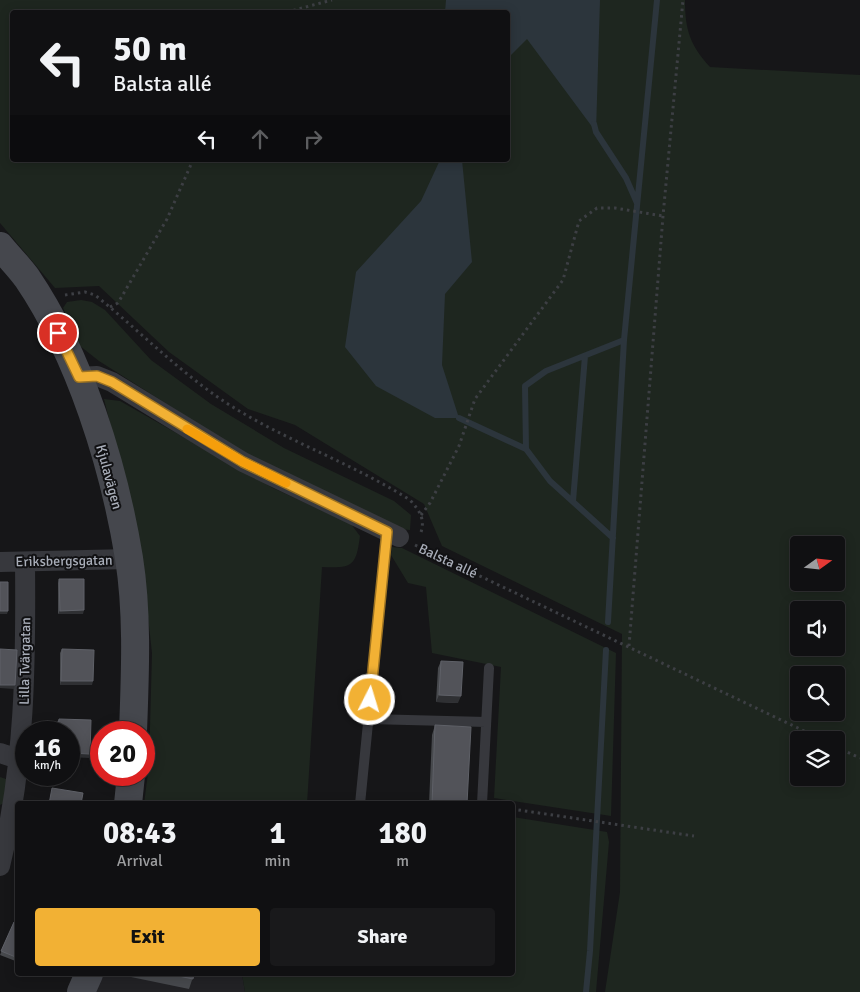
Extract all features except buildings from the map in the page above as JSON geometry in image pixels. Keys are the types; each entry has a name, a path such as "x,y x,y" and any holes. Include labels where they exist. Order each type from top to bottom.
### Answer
{"street":[{"name":"Kjulavägen","path":"0,246 26,277 44,307 79,377 116,495 129,560 135,672 133,721"},
{"path":"79,377 97,376 112,382 243,462 400,538"},
{"name":"Eriksbergsgatan","path":"0,562 129,560"},
{"name":"Lilla Tvärgatan","path":"0,866 12,810 9,756 26,658 25,562"},
{"path":"128,801 129,786"},
{"path":"81,992 89,976"}],"lane":[{"path":"360,801 368,718 400,538"},
{"path":"482,801 489,668"},
{"path":"368,718 486,722"}],"path":[{"path":"294,10 332,0"},
{"path":"629,646 663,216 683,0"},
{"path":"110,307 118,303 167,219 192,162"},
{"path":"421,515 430,503 459,446 475,399 563,280 580,221 598,208 615,208 663,216"},
{"path":"44,307 69,294 85,292 95,295 169,361 229,404 276,431 398,492 410,500 421,515 423,527 400,538"},
{"name":"Balsta allé","path":"400,538 804,731"},
{"path":"845,750 860,758"},
{"path":"515,809 694,836"}],"shaded area":[{"path":"0,0 685,0 686,20 690,36 693,44 710,67 860,75 860,992 605,992 620,892 622,634 442,546 424,504 295,425 248,409 169,352 99,286 55,288 0,223"},
{"path":"446,0 600,0 596,132 527,39 510,56 510,10 445,10"},
{"path":"439,162 462,162 472,262 445,294 442,365 459,418 435,418 376,386 345,347 356,272 421,201"},
{"path":"81,300 92,302 105,310 151,360 211,404 284,448 394,501 411,515 410,530 400,529 244,453 99,361 80,346 63,308 67,302"},
{"path":"104,399 120,401 273,488 351,524 360,536 357,554 351,564 340,567 322,567 307,801 144,801 146,786 155,786 155,721 150,721 152,653 140,545"},
{"path":"392,547 402,548 616,653 611,816 494,798 501,667 432,653 426,587 408,583 391,555"},
{"path":"0,777 9,780 4,803 0,805"},
{"path":"515,817 607,832 609,842 596,992 245,992 242,976 515,976"},
{"path":"100,976 242,976 245,992 95,992"}],"waterway":[{"path":"608,622 624,340 657,0"},
{"path":"594,124 596,132 626,178 637,203"},
{"path":"613,538 550,481 526,449 525,386 546,371 624,340"},
{"path":"573,501 585,356"},
{"path":"459,418 526,449"},
{"path":"586,992 590,951 606,650"}],"slow traffic":[{"path":"187,429 243,462 286,483"}],"route":[{"path":"58,333 79,377 97,376 112,382 197,436 243,462 387,532 370,700"}]}
